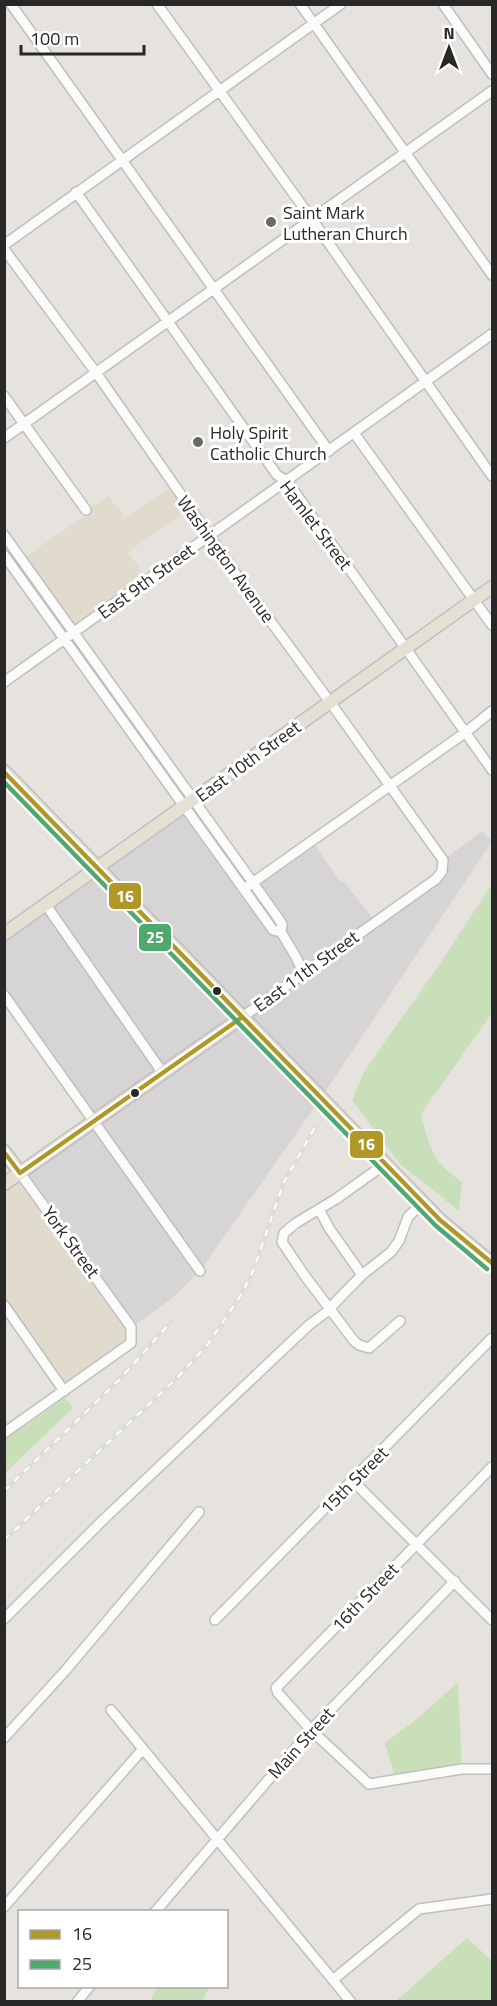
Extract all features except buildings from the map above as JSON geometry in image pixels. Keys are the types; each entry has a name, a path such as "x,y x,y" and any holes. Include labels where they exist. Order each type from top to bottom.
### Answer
{"main road":[{"name":"East 10th Street","path":"4,934 492,587"},
{"path":"4,771 422,1203 462,1240 492,1263"},
{"name":"East 11th Street","path":"4,1184 242,1018"},
{"name":"York Street","path":"4,1150 20,1173"}],"street":[{"path":"11,4 328,451"},
{"path":"157,4 492,476"},
{"path":"300,4 492,274"},
{"path":"4,247 76,192 341,4"},
{"path":"443,4 492,74"},
{"path":"4,438 492,91"},
{"name":"Hamlet Street","path":"76,192 278,475 287,481 490,766"},
{"name":"Washington Avenue","path":"4,247 443,860 442,871"},
{"name":"East 9th Street","path":"4,682 492,334"},
{"path":"4,396 86,510"},
{"path":"354,433 492,625"},
{"path":"4,535 74,633 244,889 273,930 280,932 303,973"},
{"path":"4,555 64,640 189,804 254,882 282,924 280,932"},
{"path":"244,889 466,732 492,711"},
{"name":"East 11th Street","path":"242,1018 436,879 442,871"},
{"path":"46,905 162,1072"},
{"path":"4,995 200,1271"},
{"path":"385,1164 336,1199 296,1223 284,1233 282,1238 283,1245 359,1345 369,1348 400,1321"},
{"name":"York Street","path":"20,1173 131,1327 131,1342 64,1391"},
{"path":"4,1619 103,1520 362,1275 391,1252 399,1241 408,1217 422,1203"},
{"path":"319,1209 329,1228 362,1275"},
{"path":"4,1305 64,1391 4,1433"},
{"name":"15th Street","path":"215,1620 492,1338"},
{"name":"16th Street","path":"311,1730 276,1688 492,1467"},
{"path":"353,1481 454,1581 490,1613"},
{"path":"4,1738 72,1662 199,1512"},
{"name":"Main Street","path":"156,1910 311,1730 454,1581"},
{"path":"111,1710 351,2001"},
{"path":"311,1730 369,1784 462,1769 492,1769"},
{"path":"4,1907 143,1749"},
{"path":"334,1979 419,1909 492,1899"},
{"path":"77,2001 88,1988"}],"shaded area":[{"path":"173,485 190,509 128,552 147,580 74,633 22,559 88,514 86,511 108,496 125,517"},
{"path":"194,800 254,882 312,841 339,880 344,882 375,921 436,879 443,860 482,831 492,841 321,1098 200,1271 170,1300 132,1327 4,1184 94,1120 5,995 5,934"},
{"path":"20,1173 131,1327 131,1343 64,1391 5,1305 4,1184"}],"green space":[{"path":"4,541 62,624 57,622 5,548"},
{"path":"79,647 180,787 180,791 78,650"},
{"path":"492,884 492,1013 421,1114 430,1145 438,1160 462,1182 459,1211 400,1164 352,1100 365,1070 437,968"},
{"path":"65,1398 73,1408 5,1473 5,1437 15,1429 23,1428"},
{"path":"458,1682 462,1769 396,1780 385,1743 417,1719"},
{"path":"467,1938 492,1961 492,2001 396,2001"},
{"path":"156,1988 208,1988 202,2001 150,2001"}],"railway":[{"path":"4,1540 177,1378 208,1344 241,1295 253,1271 284,1182 315,1127"},
{"path":"4,1491 119,1380 171,1322"}],"transit line":[{"name":"16","path":"4,772 440,1220 492,1263"},
{"name":"25","path":"4,782 435,1225 487,1269"},
{"name":"16","path":"4,1152 20,1173 241,1018"}],"place":[{"name":"Saint Mark Lutheran Church","path":"271,222"},
{"name":"Holy Spirit Catholic Church","path":"198,442"}]}
